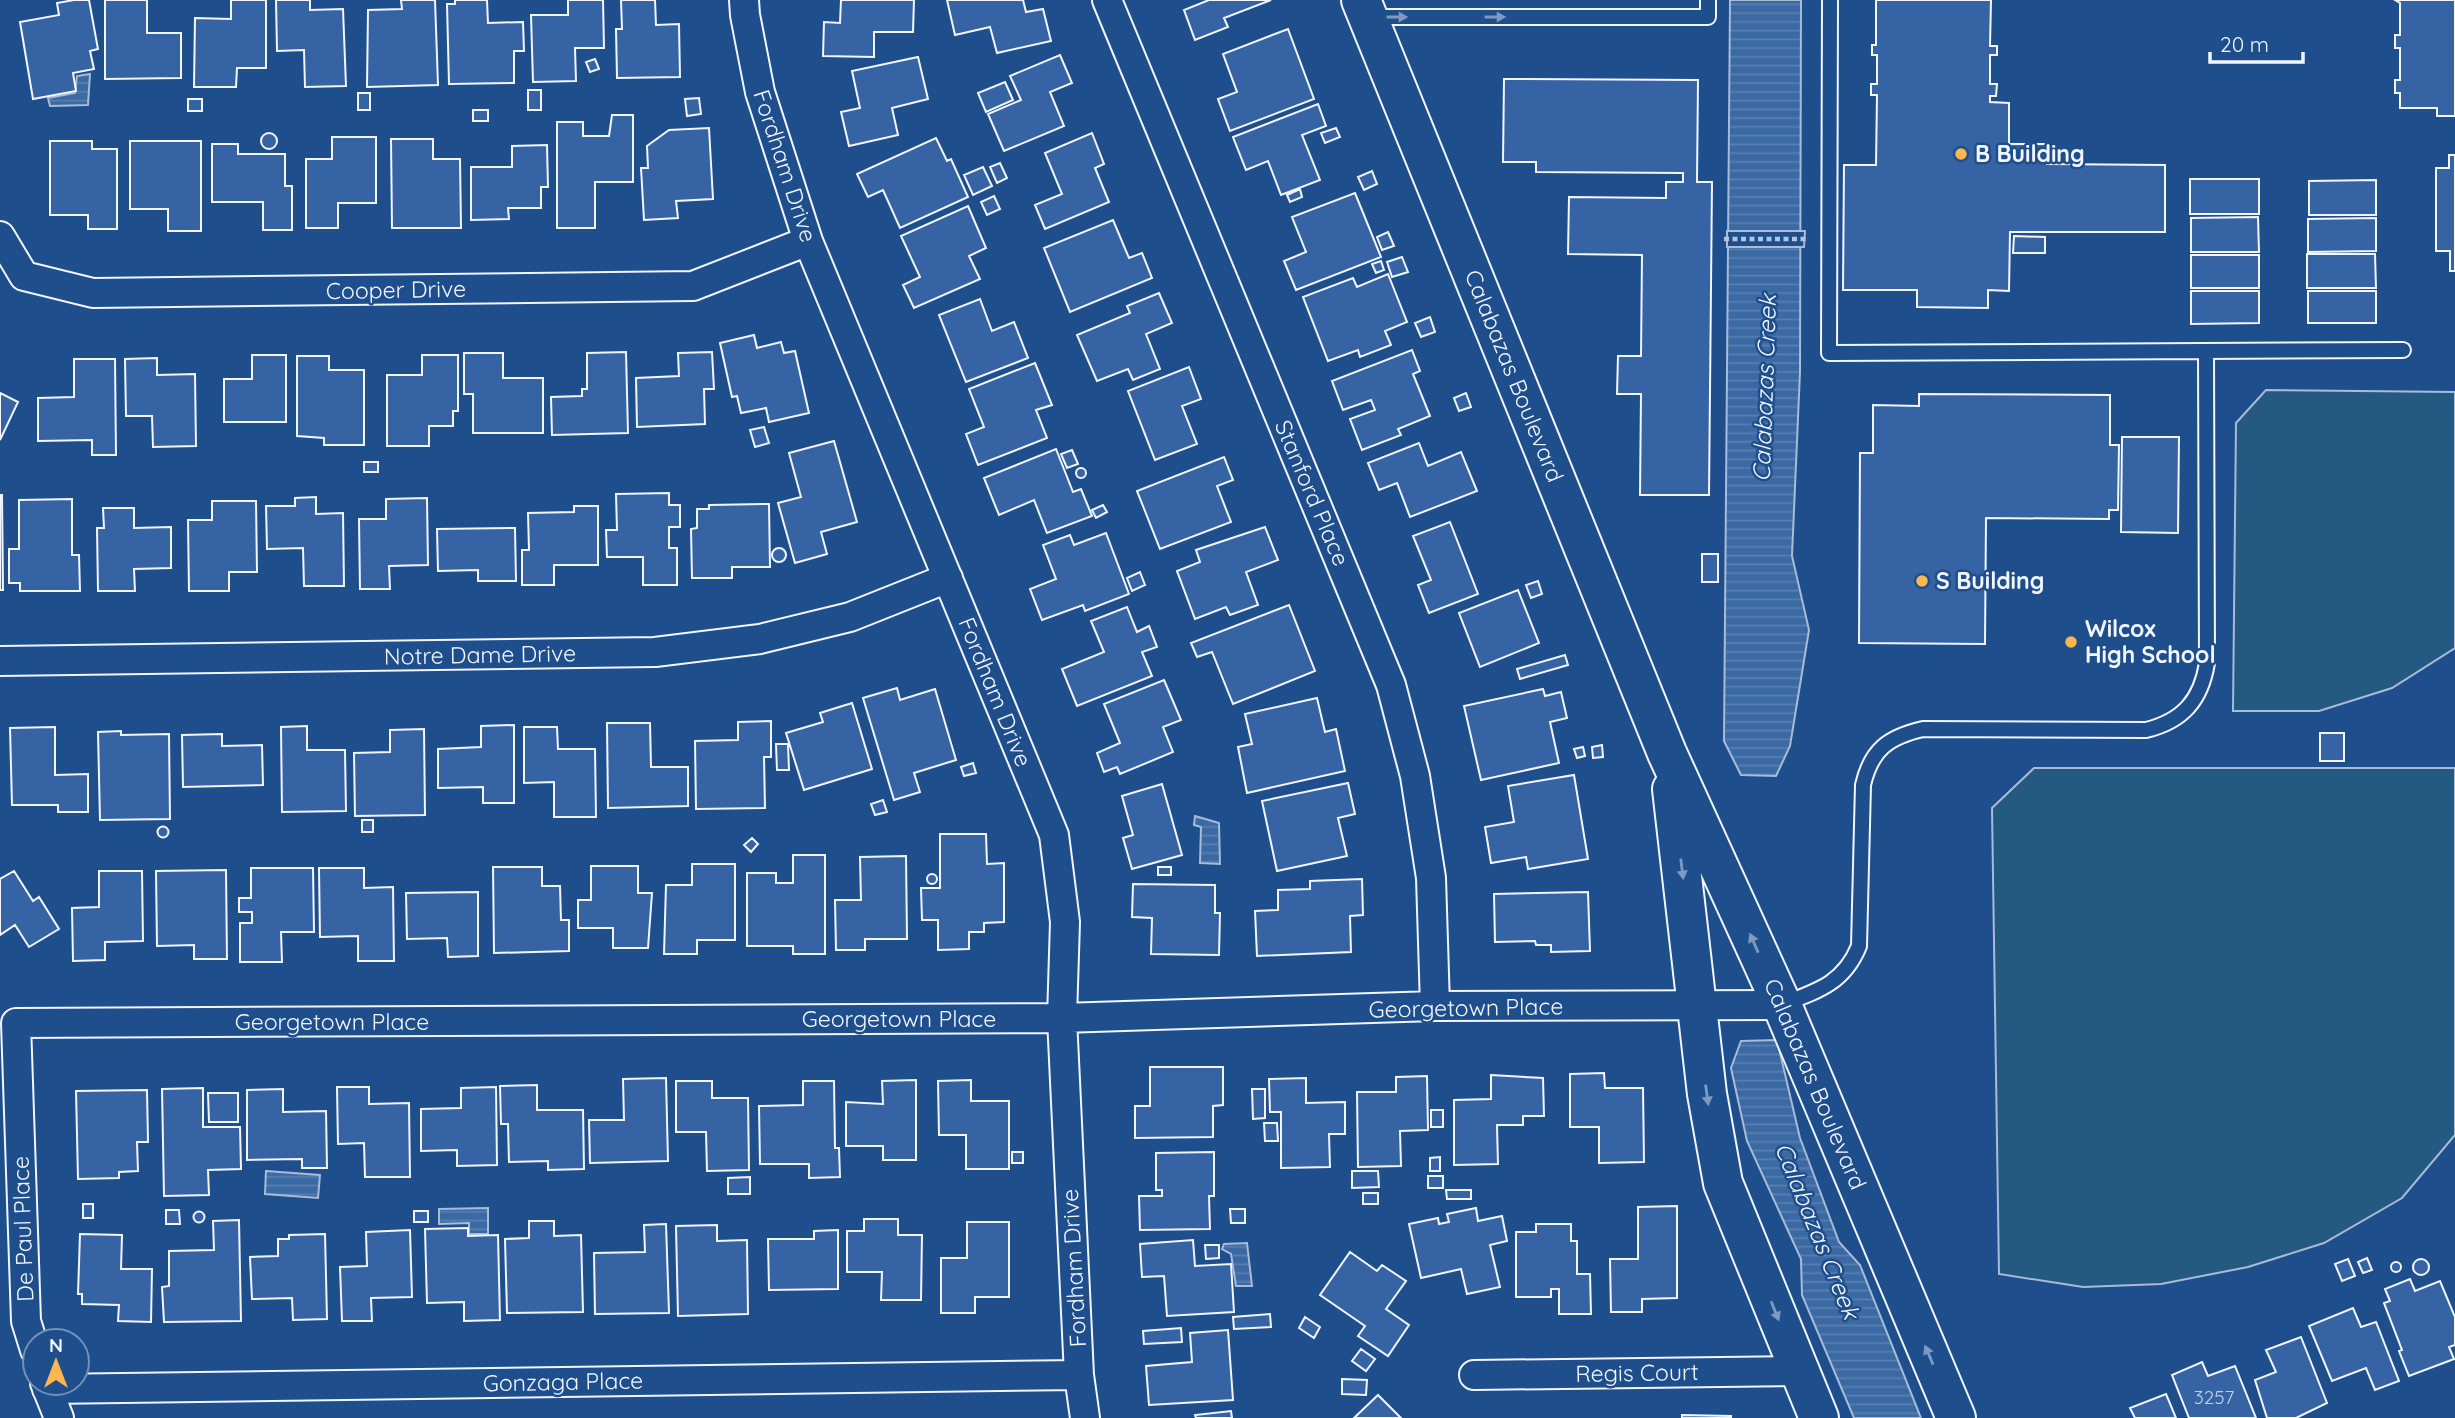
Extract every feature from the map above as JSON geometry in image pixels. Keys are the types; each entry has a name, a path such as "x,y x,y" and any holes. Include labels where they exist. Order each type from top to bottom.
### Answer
{"street":[{"name":"Fordham Drive","path":"744,0 760,92 808,241 1054,835 1065,922 1062,1018 1079,1375 1085,1418"},
{"name":"Stanford Place","path":"1107,0 1391,685 1415,776 1430,878 1435,1006"},
{"name":"Calabazas Boulevard","path":"1364,8 1667,753 1782,1005 1955,1418"},
{"name":"Cooper Drive","path":"0,236 23,276 93,293 693,286 808,241"},
{"name":"Notre Dame Drive","path":"0,662 655,652 760,639 850,617 948,578"},
{"name":"Calabazas Boulevard","path":"1667,753 1699,1007 1707,1094 1723,1183 1819,1418"},
{"name":"Georgetown Place","path":"16,1023 1062,1018 1435,1006 1782,1005"},
{"name":"De Paul Place","path":"16,1023 28,1327"},
{"name":"Regis Court","path":"1474,1376 1799,1371"},
{"name":"Gonzaga Place","path":"91,1386 1079,1375"},
{"path":"50,1397 58,1418"}],"lane":[{"path":"1364,8 1708,17 1708,0"},
{"path":"1830,0 1829,353 2403,350"},
{"path":"1782,1005 1826,988 1838,980 1852,963 1859,946 1863,785 1867,765 1882,744 1898,734 1923,729 2146,730 2167,725 2197,698 2207,663 2206,351"}],"path":[{"path":"1724,239 1811,239"}],"shaded area":[{"path":"2266,390 2455,392 2455,648 2392,688 2319,711 2233,711 2236,423"},
{"path":"2034,768 2455,768 2455,1135 2402,1198 2324,1243 2248,1267 2161,1284 2083,1287 1999,1274 1992,808"}],"water":[{"name":"Calabazas Creek","path":"1730,0 1801,0 1800,372 1792,556 1809,630 1790,746 1776,776 1741,775 1724,741"},
{"path":"90,74 88,105 50,106 48,98 75,93 77,76"},
{"path":"1195,816 1219,823 1220,864 1200,863 1201,827 1194,825"},
{"name":"Calabazas Creek","path":"1777,1040 1800,1138 1839,1242 1860,1265 1921,1418 1854,1418 1802,1295 1801,1259 1747,1141 1731,1068 1741,1041"},
{"path":"266,1171 320,1175 318,1198 265,1194"},
{"path":"488,1208 488,1234 469,1234 469,1223 439,1224 439,1209"},
{"path":"1247,1243 1252,1286 1236,1286 1231,1254 1222,1249 1224,1244"}],"pier":[{"path":"1727,231 1805,231 1804,247 1727,247"}],"building":[{"path":"89,0 98,49 90,51 94,69 73,73 76,91 33,99 20,22 59,15 57,3"},
{"path":"105,0 147,0 147,33 181,33 181,78 105,79"},
{"path":"231,0 266,0 266,68 237,68 236,87 194,87 195,18 231,19"},
{"path":"276,0 310,0 310,10 343,9 346,86 305,87 304,50 277,51"},
{"path":"401,0 435,0 438,85 367,87 368,10 402,9"},
{"path":"455,0 487,0 488,23 523,22 524,51 514,51 514,83 449,84 447,4 455,4"},
{"path":"568,0 603,0 604,48 575,48 576,81 533,82 531,15 568,15"},
{"path":"621,0 655,0 656,25 679,24 680,77 617,78 616,29 622,29"},
{"path":"841,0 914,0 913,32 874,32 874,57 823,56 824,22 840,23"},
{"path":"947,0 1023,0 1026,12 1043,9 1051,41 997,53 990,27 955,35"},
{"path":"1209,0 1271,0 1224,18 1228,27 1195,40 1184,10"},
{"name":"B Building","path":"1876,0 1991,0 1990,46 1997,46 1997,55 1990,55 1990,84 1997,84 1996,96 1990,96 1990,102 2009,103 2009,144 2046,144 2047,164 2165,165 2165,232 2010,232 2009,291 1988,290 1988,308 1917,307 1917,290 1843,290 1844,165 1876,165 1877,95 1871,95 1871,84 1877,84 1877,55 1872,55 1872,45 1876,45"},
{"path":"2395,0 2455,0 2455,116 2437,116 2437,108 2400,108 2400,93 2395,93 2395,80 2400,80 2400,48 2395,48 2395,35 2400,35 2400,3"},
{"path":"1288,29 1314,99 1230,131 1218,99 1237,92 1223,54"},
{"path":"1060,55 1072,83 1050,92 1064,126 1004,151 988,114 1021,100 1010,76"},
{"path":"918,57 928,99 892,108 898,135 849,146 841,112 860,108 852,71"},
{"path":"595,59 599,69 590,72 586,62"},
{"path":"1504,79 1698,80 1697,182 1712,182 1709,495 1640,495 1641,394 1617,394 1618,356 1641,356 1642,255 1568,254 1569,197 1666,198 1666,182 1683,182 1683,173 1536,172 1536,162 1503,162"},
{"path":"1005,82 1013,100 986,112 978,93"},
{"path":"528,90 541,90 541,110 528,110"},
{"path":"358,93 370,93 370,110 358,110"},
{"path":"699,98 701,114 687,116 685,99"},
{"path":"188,99 202,99 202,111 188,111"},
{"path":"1318,104 1326,126 1302,135 1320,180 1281,195 1268,161 1246,170 1233,137"},
{"path":"473,110 488,110 488,121 473,121"},
{"path":"612,115 633,115 633,182 595,182 595,228 557,228 557,122 583,122 583,136 609,136"},
{"path":"709,128 713,199 676,201 678,218 644,220 641,168 648,168 647,146 669,130"},
{"path":"1336,128 1340,137 1325,143 1321,133"},
{"path":"269,133 277,141 269,149 261,141"},
{"path":"1092,133 1104,164 1095,168 1109,202 1045,229 1035,205 1062,194 1045,153"},
{"path":"332,137 376,137 376,203 338,203 338,228 306,228 306,159 332,159"},
{"path":"936,138 947,161 951,159 968,197 900,228 883,190 868,197 857,174"},
{"path":"391,139 433,139 433,159 460,159 461,228 392,228"},
{"path":"50,141 92,141 92,149 117,149 117,229 88,229 88,215 50,215"},
{"path":"130,141 201,141 201,231 168,231 168,209 130,209"},
{"path":"212,144 238,144 238,154 285,154 285,186 292,186 292,230 263,230 263,202 212,202"},
{"path":"547,145 548,187 541,187 541,208 508,208 509,219 471,220 471,167 512,167 512,146"},
{"path":"2449,155 2455,155 2455,271 2450,271 2450,251 2436,251 2436,168 2449,168"},
{"path":"1000,163 1007,178 997,183 990,167"},
{"path":"983,167 992,186 973,195 964,175"},
{"path":"1372,171 1377,184 1364,190 1358,177"},
{"path":"2190,179 2259,179 2259,214 2190,214"},
{"path":"2376,180 2376,215 2309,215 2309,181"},
{"path":"1300,189 1302,197 1290,202 1287,195"},
{"path":"1355,193 1381,257 1296,290 1284,261 1306,252 1292,217"},
{"path":"994,196 1000,209 987,215 981,202"},
{"path":"968,206 986,248 969,256 980,279 914,308 903,285 920,277 901,236"},
{"path":"2258,217 2259,252 2191,252 2191,218"},
{"path":"2376,218 2376,251 2308,252 2308,219"},
{"path":"1113,220 1129,258 1142,253 1152,278 1070,312 1044,248"},
{"path":"1388,232 1394,246 1382,250 1377,237"},
{"path":"2014,236 2045,237 2045,253 2013,253"},
{"path":"2307,254 2375,254 2376,288 2307,288"},
{"path":"2191,255 2259,255 2259,288 2191,288"},
{"path":"1402,257 1408,272 1392,277 1387,262"},
{"path":"1381,261 1384,270 1376,273 1372,264"},
{"path":"1388,274 1407,322 1385,331 1391,345 1360,357 1358,350 1328,361 1303,297 1353,278 1357,287"},
{"path":"2191,291 2259,291 2259,323 2191,324"},
{"path":"2308,291 2376,291 2376,323 2308,323"},
{"path":"1159,293 1172,323 1146,334 1160,369 1133,380 1128,369 1097,381 1077,335 1130,313 1127,306"},
{"path":"980,299 992,331 1014,322 1028,358 966,382 939,315"},
{"path":"1430,317 1435,332 1421,337 1415,323"},
{"path":"754,335 757,348 781,342 784,353 795,351 809,413 769,422 766,408 741,413 737,396 732,397 720,343"},
{"path":"1412,350 1420,371 1413,374 1430,416 1398,429 1401,435 1362,450 1350,419 1375,410 1371,400 1343,410 1332,381"},
{"path":"626,352 628,433 552,435 551,397 582,396 582,389 587,389 587,353"},
{"path":"712,352 714,389 704,389 705,424 637,427 636,378 679,376 678,353"},
{"path":"464,353 503,353 503,378 543,378 543,433 473,433 473,394 464,394"},
{"path":"252,355 286,355 286,422 224,422 224,379 252,379"},
{"path":"422,355 458,355 458,411 453,411 453,426 429,426 429,446 387,446 387,375 422,375"},
{"path":"297,356 329,356 329,370 364,370 364,445 324,445 324,438 297,436"},
{"path":"157,358 157,375 195,374 196,446 153,447 152,416 126,416 125,359"},
{"path":"74,359 115,359 116,455 92,455 92,440 38,441 38,398 74,397"},
{"path":"1035,363 1052,405 1036,410 1047,438 978,465 966,434 984,427 969,389"},
{"path":"1189,367 1201,399 1182,406 1197,444 1155,460 1128,391"},
{"path":"0,393 18,402 0,440"},
{"path":"1466,393 1471,407 1459,411 1454,398"},
{"name":"S Building","path":"1919,394 2110,395 2110,445 2119,445 2118,510 2109,510 2109,519 1986,518 1985,644 1859,643 1860,453 1873,453 1873,405 1919,406"},
{"path":"764,427 769,443 755,447 750,430"},
{"path":"2122,437 2179,437 2178,533 2121,532"},
{"path":"834,441 857,522 821,532 827,554 795,563 778,503 801,497 789,453"},
{"path":"1419,443 1428,466 1461,452 1477,491 1410,517 1397,483 1379,490 1368,463"},
{"path":"1056,449 1073,492 1081,489 1092,516 1047,533 1034,500 999,515 984,478"},
{"path":"1072,450 1078,464 1067,468 1061,454"},
{"path":"1224,457 1233,480 1217,486 1231,522 1160,549 1137,491"},
{"path":"364,462 378,462 378,472 364,472"},
{"path":"1081,468 1085,469 1085,477 1081,478 1077,477 1076,473 1077,469"},
{"path":"669,493 669,505 680,505 680,527 669,527 669,548 677,548 677,585 643,585 643,557 607,557 606,530 617,530 616,494"},
{"path":"2,495 3,590 0,590"},
{"path":"316,497 316,514 343,513 344,586 304,586 303,548 267,549 266,506 295,506 295,498"},
{"path":"427,498 428,565 389,566 390,589 360,589 359,519 386,519 386,499"},
{"path":"72,499 72,555 79,555 80,591 20,591 20,583 9,583 9,549 19,549 19,500"},
{"path":"212,501 256,501 257,572 229,572 229,591 189,591 188,520 212,520"},
{"path":"769,504 770,567 732,567 732,578 692,578 691,529 697,528 697,509 709,509 709,505"},
{"path":"1103,505 1107,512 1096,518 1092,510"},
{"path":"574,506 598,506 598,565 554,565 554,585 522,585 522,550 529,550 528,513 574,512"},
{"path":"103,508 134,508 134,528 171,527 171,568 134,569 135,591 98,591 97,528 104,528"},
{"path":"1450,522 1478,594 1429,613 1418,585 1431,580 1413,536"},
{"path":"1265,527 1278,560 1246,572 1258,605 1230,615 1226,607 1195,619 1177,571 1200,562 1196,550"},
{"path":"515,528 516,581 478,581 478,570 438,571 437,529"},
{"path":"1106,533 1129,594 1085,611 1083,605 1042,620 1030,589 1056,579 1043,545 1070,535 1074,545"},
{"path":"776,548 782,548 786,555 782,562 776,562 772,558 772,552"},
{"path":"1702,554 1718,554 1718,582 1702,582"},
{"path":"1140,572 1145,585 1132,591 1127,578"},
{"path":"1538,581 1542,594 1531,598 1526,585"},
{"path":"1518,590 1539,643 1480,667 1459,613"},
{"path":"1289,605 1315,671 1233,704 1212,652 1197,657 1191,643"},
{"path":"1127,607 1137,632 1149,626 1157,647 1142,652 1152,676 1077,706 1062,669 1104,652 1091,621"},
{"path":"1565,655 1568,665 1520,679 1517,669"},
{"path":"1164,680 1181,720 1163,727 1173,752 1120,774 1117,767 1104,772 1097,753 1120,743 1104,704"},
{"path":"897,688 900,700 935,689 956,760 914,773 920,792 894,800 863,698"},
{"path":"1543,689 1545,696 1561,692 1567,718 1550,722 1559,763 1481,780 1464,706"},
{"path":"1317,698 1325,732 1336,729 1345,771 1247,793 1238,747 1252,744 1245,714"},
{"path":"852,703 872,769 804,790 786,733 823,722 820,713"},
{"path":"771,721 771,757 764,757 765,808 696,809 695,741 738,740 738,722"},
{"path":"607,723 650,723 651,767 688,767 688,806 608,808"},
{"path":"514,725 514,803 483,803 483,787 438,788 438,749 481,747 481,726"},
{"path":"307,726 307,750 345,750 346,811 282,812 281,727"},
{"path":"55,727 55,775 88,774 88,812 58,812 58,805 12,805 10,728"},
{"path":"524,727 557,727 558,749 595,749 596,817 554,817 554,782 524,783"},
{"path":"424,729 425,815 355,816 354,753 390,752 390,730"},
{"path":"121,731 121,735 169,734 170,819 100,820 98,732"},
{"path":"2320,733 2344,733 2344,761 2320,761"},
{"path":"222,734 222,746 262,745 263,785 183,787 182,735"},
{"path":"776,744 788,744 789,770 777,770"},
{"path":"1602,745 1603,757 1593,758 1592,747"},
{"path":"1583,747 1585,756 1577,758 1574,749"},
{"path":"973,763 976,773 964,776 961,767"},
{"path":"1574,775 1588,859 1528,869 1526,857 1491,863 1485,827 1514,822 1508,786"},
{"path":"1348,783 1355,814 1338,818 1347,856 1277,871 1262,801"},
{"path":"1162,784 1182,855 1132,869 1123,838 1133,835 1122,796"},
{"path":"883,800 887,812 875,815 871,804"},
{"path":"362,820 373,820 373,832 362,832"},
{"path":"163,827 167,828 167,836 163,837 159,836 158,832 159,828"},
{"path":"940,834 986,834 987,864 1004,863 1004,922 984,923 984,932 969,932 969,949 938,950 938,920 922,920 921,888 940,888"},
{"path":"752,838 758,844 751,852 744,845"},
{"path":"793,855 825,855 825,954 793,954 793,946 747,946 747,873 776,873 776,883 793,883"},
{"path":"906,856 907,939 865,939 865,950 836,950 835,900 861,900 860,857"},
{"path":"692,864 735,864 735,940 697,940 697,954 664,954 666,885 692,885"},
{"path":"591,866 638,866 638,893 652,893 648,948 613,948 613,928 578,928 578,900 591,900"},
{"path":"493,867 542,867 542,886 560,886 561,920 569,920 569,951 494,953"},
{"path":"1158,867 1171,867 1171,875 1158,875"},
{"path":"251,868 313,868 314,932 281,932 282,962 240,962 240,923 252,923 252,912 239,912 239,898 251,898"},
{"path":"319,868 364,868 364,888 393,887 394,961 358,961 358,936 320,937"},
{"path":"226,870 227,959 194,959 194,945 157,946 156,871"},
{"path":"14,871 33,901 39,897 59,929 29,947 15,925 0,935 0,879"},
{"path":"99,871 142,871 143,941 105,942 105,960 73,961 72,908 99,907"},
{"path":"932,874 936,875 936,883 932,884 928,883 927,879 928,875"},
{"path":"1362,879 1363,915 1350,916 1351,952 1257,956 1255,911 1278,910 1278,890 1310,889 1310,881"},
{"path":"1133,884 1215,885 1215,913 1220,913 1219,955 1151,954 1152,918 1132,917"},
{"path":"478,892 478,956 448,957 447,938 407,939 406,893"},
{"path":"1588,892 1590,951 1551,952 1551,945 1536,945 1535,941 1495,942 1494,894"},
{"path":"1150,1067 1223,1067 1223,1105 1213,1106 1213,1137 1135,1138 1135,1106 1150,1106"},
{"path":"1604,1073 1605,1088 1643,1088 1644,1162 1599,1163 1599,1127 1570,1127 1570,1074"},
{"path":"1491,1075 1543,1078 1544,1116 1523,1116 1523,1125 1497,1125 1498,1164 1454,1165 1454,1100 1491,1099"},
{"path":"1427,1076 1428,1130 1400,1131 1401,1166 1358,1167 1357,1092 1396,1092 1396,1077"},
{"path":"666,1078 668,1161 590,1163 589,1120 624,1120 623,1079"},
{"path":"1306,1078 1306,1103 1345,1102 1345,1134 1329,1134 1330,1167 1281,1168 1281,1112 1270,1112 1269,1079"},
{"path":"916,1080 916,1160 883,1160 883,1146 846,1146 846,1102 883,1104 882,1081"},
{"path":"971,1080 971,1101 1009,1101 1009,1169 966,1169 966,1135 939,1135 938,1081"},
{"path":"676,1081 712,1081 712,1098 748,1098 749,1170 707,1171 706,1132 676,1132"},
{"path":"803,1081 834,1081 835,1148 839,1148 840,1177 809,1178 809,1164 760,1164 759,1106 803,1105"},
{"path":"537,1085 537,1110 583,1110 584,1169 548,1170 548,1161 509,1162 508,1124 501,1124 500,1086"},
{"path":"337,1087 369,1087 369,1104 409,1103 410,1177 365,1177 364,1143 338,1144"},
{"path":"496,1087 497,1165 457,1166 457,1150 421,1151 421,1109 461,1108 461,1088"},
{"path":"203,1088 203,1127 240,1127 241,1169 208,1170 209,1195 164,1196 162,1089"},
{"path":"283,1089 283,1112 326,1111 327,1168 302,1168 302,1159 247,1160 247,1090"},
{"path":"1252,1089 1265,1089 1265,1118 1253,1119"},
{"path":"147,1090 148,1142 137,1142 138,1171 119,1172 119,1178 78,1179 76,1091"},
{"path":"208,1093 238,1093 238,1122 209,1122"},
{"path":"1431,1110 1443,1110 1443,1127 1431,1127"},
{"path":"1264,1123 1277,1123 1278,1141 1265,1141"},
{"path":"1012,1152 1023,1152 1023,1163 1012,1163"},
{"path":"1214,1152 1214,1196 1209,1196 1210,1229 1140,1230 1139,1196 1162,1196 1162,1190 1156,1190 1156,1153"},
{"path":"1440,1157 1440,1171 1430,1171 1430,1158"},
{"path":"1352,1171 1378,1171 1379,1187 1352,1188"},
{"path":"1428,1176 1443,1176 1443,1188 1428,1188"},
{"path":"750,1177 750,1194 728,1194 728,1178"},
{"path":"1446,1190 1471,1190 1471,1199 1447,1199"},
{"path":"1363,1193 1378,1193 1378,1204 1363,1204"},
{"path":"83,1204 93,1204 93,1218 83,1218"},
{"path":"1677,1206 1677,1298 1642,1299 1642,1312 1611,1312 1610,1259 1638,1259 1638,1207"},
{"path":"1476,1208 1478,1221 1502,1216 1507,1241 1490,1245 1500,1287 1467,1294 1461,1269 1421,1278 1409,1224 1438,1218 1439,1224 1449,1222 1447,1214"},
{"path":"1230,1209 1245,1209 1245,1223 1231,1223"},
{"path":"166,1210 179,1210 180,1224 166,1224"},
{"path":"414,1211 428,1211 428,1222 414,1222"},
{"path":"199,1212 203,1213 203,1221 199,1222 195,1221 194,1217 195,1213"},
{"path":"864,1219 898,1219 898,1235 922,1235 921,1300 881,1300 882,1272 847,1272 847,1231 864,1231"},
{"path":"239,1220 241,1321 164,1322 162,1287 169,1286 169,1251 214,1250 213,1221"},
{"path":"529,1221 554,1221 554,1236 581,1235 583,1312 507,1313 505,1239 529,1238"},
{"path":"967,1222 1009,1222 1009,1297 975,1297 975,1313 941,1313 941,1258 967,1258"},
{"path":"666,1224 669,1313 595,1314 594,1253 645,1252 644,1225"},
{"path":"1536,1224 1571,1224 1571,1241 1577,1241 1577,1274 1590,1274 1591,1314 1559,1314 1559,1289 1551,1289 1551,1297 1516,1297 1516,1232 1536,1232"},
{"path":"717,1225 717,1241 747,1240 748,1314 678,1316 676,1226"},
{"path":"468,1228 468,1236 498,1235 500,1320 464,1321 464,1302 427,1303 425,1229"},
{"path":"410,1230 412,1297 371,1298 372,1321 342,1321 340,1267 367,1266 366,1232"},
{"path":"838,1230 838,1289 769,1290 768,1239 814,1239 814,1231"},
{"path":"80,1234 122,1235 121,1269 152,1269 151,1322 118,1321 119,1305 82,1304 82,1294 78,1294"},
{"path":"325,1234 327,1319 293,1320 292,1298 252,1299 250,1257 278,1256 278,1239 289,1239 289,1235"},
{"path":"1193,1240 1195,1266 1231,1264 1234,1312 1167,1316 1164,1276 1142,1277 1140,1244"},
{"path":"1205,1245 1219,1245 1219,1258 1206,1259"},
{"path":"1350,1252 1377,1271 1382,1265 1406,1281 1386,1309 1409,1325 1388,1356 1358,1336 1365,1326 1320,1295"},
{"path":"2367,1258 2372,1270 2363,1273 2358,1262"},
{"path":"2348,1259 2355,1276 2342,1281 2335,1264"},
{"path":"2421,1259 2429,1267 2421,1275 2413,1267"},
{"path":"2396,1262 2400,1263 2400,1271 2396,1272 2392,1271 2391,1267 2392,1263"},
{"path":"2410,1279 2415,1291 2440,1281 2455,1317 2455,1345 2449,1347 2454,1359 2409,1376 2384,1303 2390,1301 2385,1289"},
{"path":"2353,1308 2361,1327 2376,1322 2399,1381 2375,1390 2366,1368 2332,1381 2309,1326"},
{"path":"1270,1314 1271,1327 1234,1329 1233,1317"},
{"path":"1305,1317 1320,1327 1314,1338 1299,1328"},
{"path":"1181,1328 1182,1342 1144,1344 1143,1331"},
{"path":"1228,1330 1233,1400 1149,1405 1146,1366 1192,1362 1190,1333"},
{"path":"2301,1337 2327,1403 2296,1418 2267,1418 2255,1380 2276,1372 2266,1350"},
{"path":"1361,1349 1375,1359 1366,1371 1352,1361"},
{"path":"2202,1362 2208,1376 2235,1366 2256,1418 2189,1418 2172,1375"},
{"path":"1342,1379 1367,1380 1366,1395 1342,1394"},
{"path":"2166,1394 2176,1418 2135,1418 2130,1408"},
{"path":"1378,1395 1401,1418 1354,1418"},
{"path":"1231,1411 1232,1418 1196,1418 1195,1415"},
{"path":"1682,1415 1731,1416 1731,1418 1682,1418"}],"place":[{"name":"B Building","path":"1961,154"},
{"name":"S Building","path":"1922,581"},
{"name":"Wilcox High School","path":"2071,642"}]}
